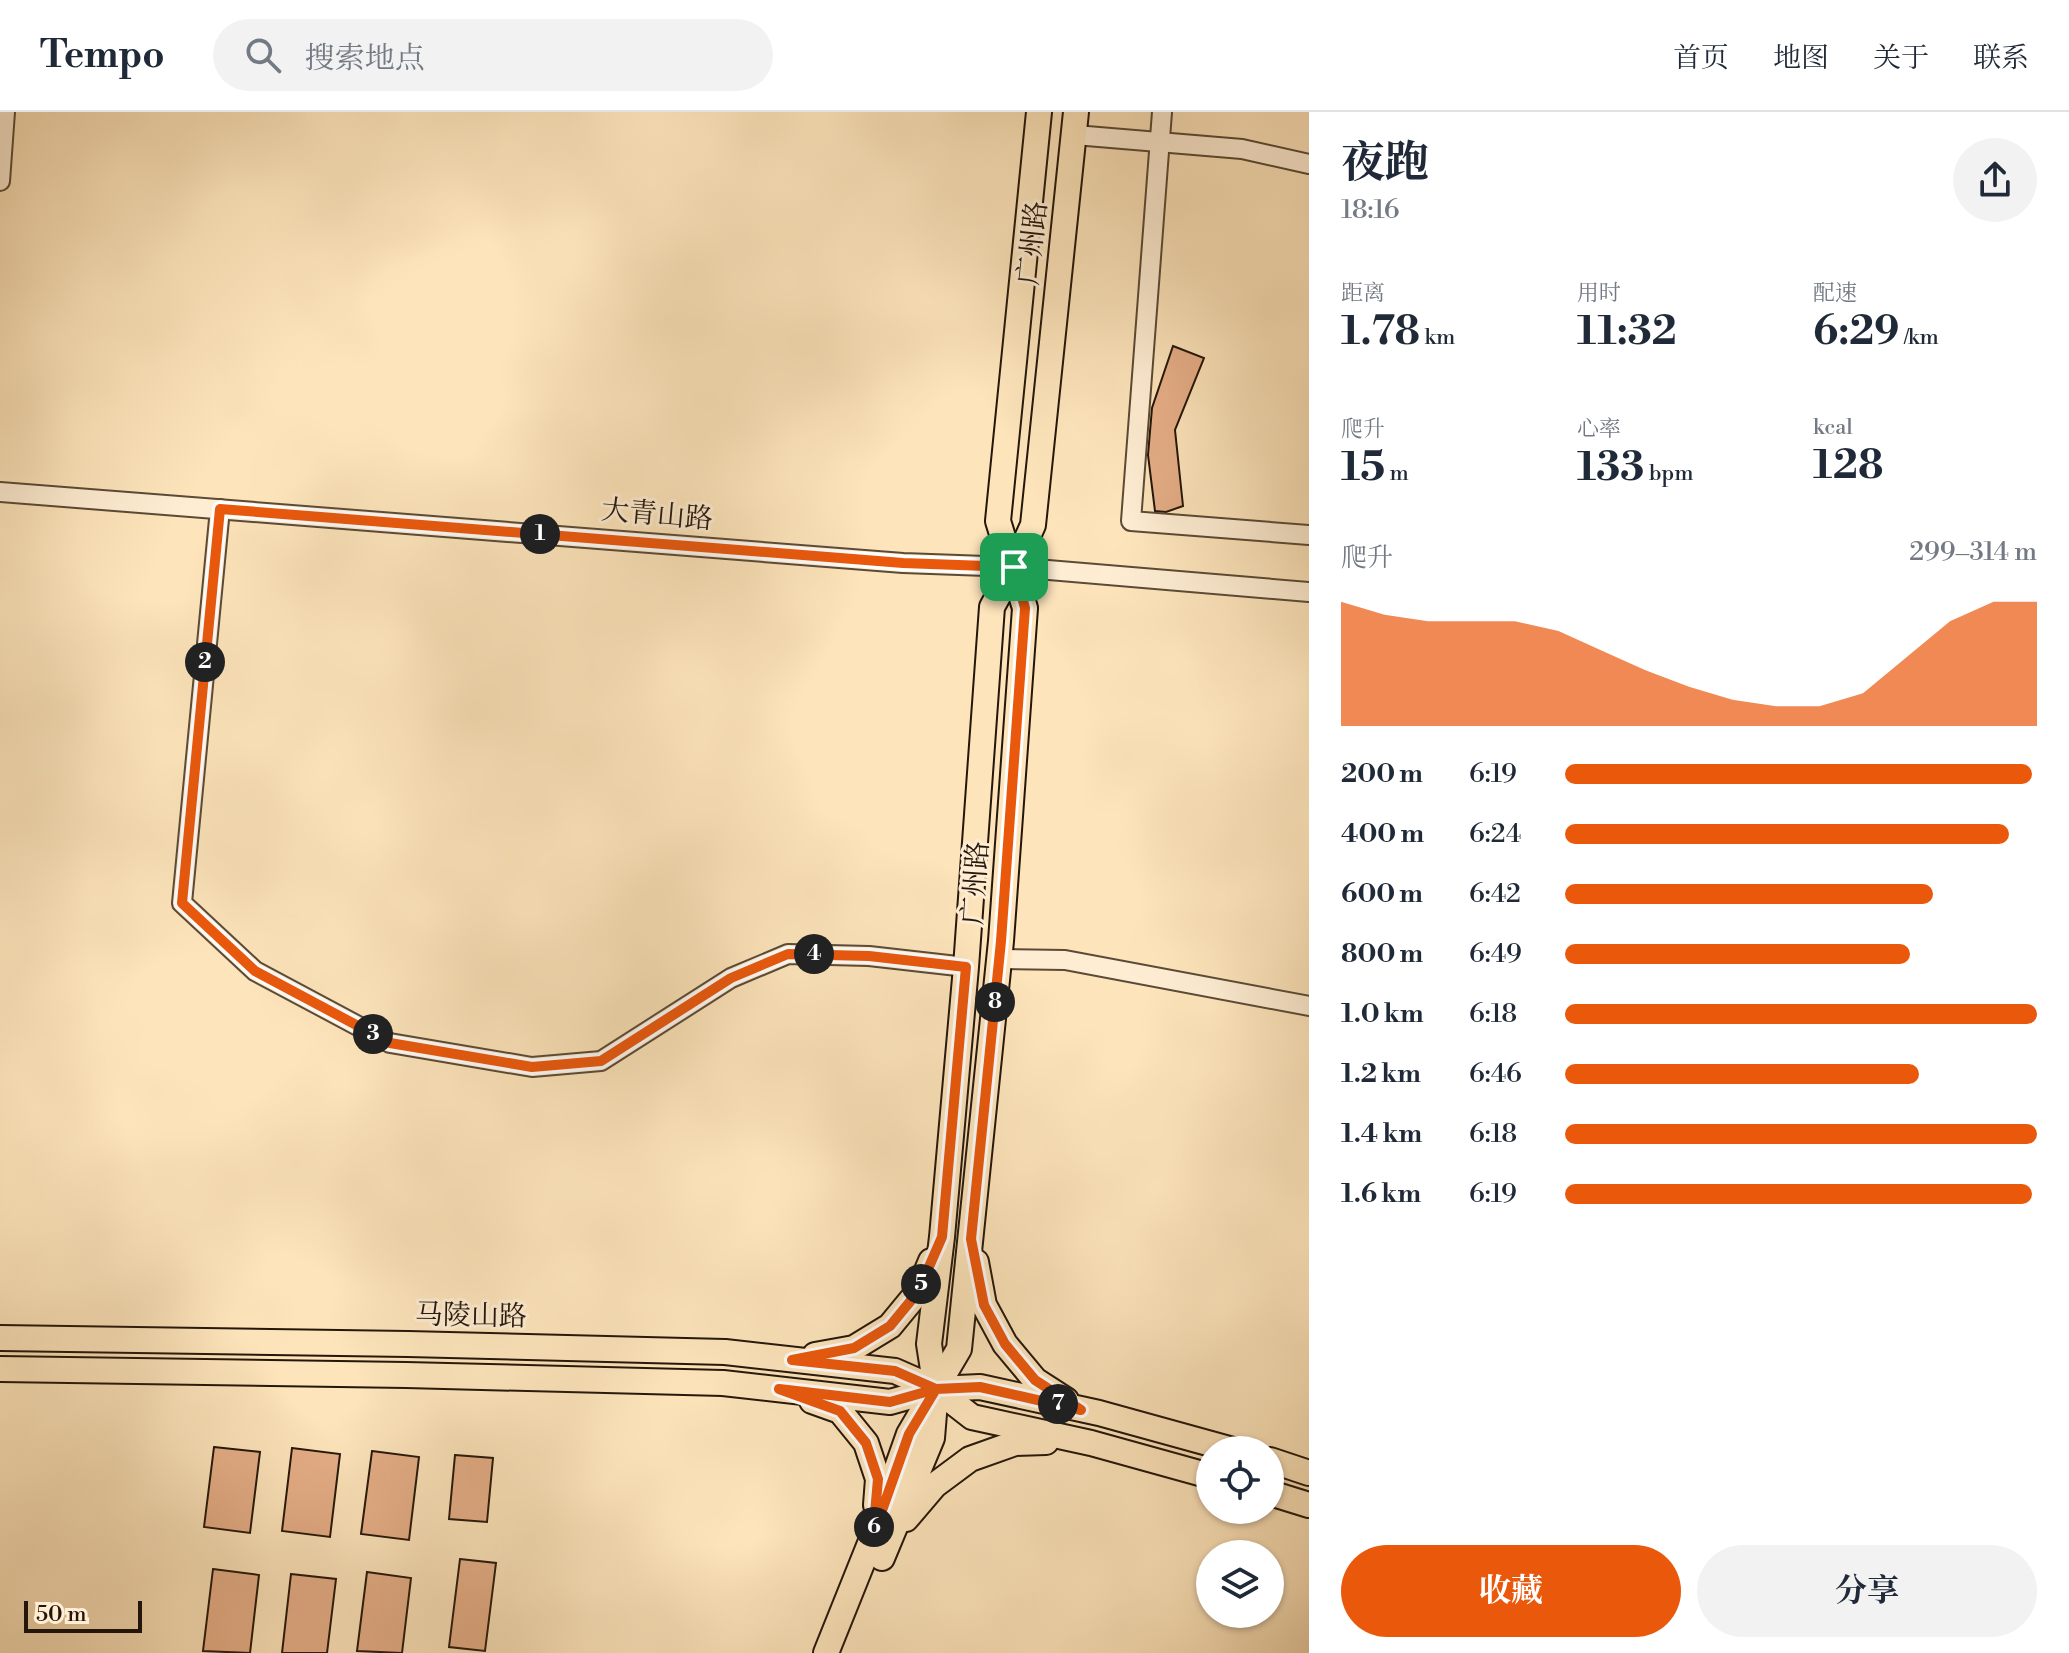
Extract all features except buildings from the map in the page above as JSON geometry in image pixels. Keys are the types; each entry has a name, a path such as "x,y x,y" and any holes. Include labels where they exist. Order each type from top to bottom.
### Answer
{"main road":[{"name":"广州路","path":"843,1653 881,1538 909,1434 959,1349 1000,959 1025,608 998,521 1039,112"},
{"name":"广州路","path":"936,1389 929,1344 942,1237 966,967 992,607 1033,525 1076,123"},
{"path":"792,1360 854,1348 890,1326 918,1292 942,1237"},
{"path":"971,1239 984,1305 1005,1344 1035,1380 1081,1410"},
{"name":"马陵山路","path":"5,1336 725,1352 895,1371 936,1389 972,1417 1080,1441 1196,1472"},
{"name":"马陵山路","path":"7,1370 723,1383 890,1402 936,1389 980,1387 1196,1440"},
{"path":"779,1389 840,1411 866,1443 878,1479 881,1538"},
{"path":"881,1538 935,1485 970,1459 1015,1443 1080,1441"},
{"path":"1284,1465 1309,1473"},
{"path":"1284,1497 1309,1505"},
{"name":"广州路","path":"826,1653 881,1538"}],"street":[{"path":"0,181 5,112"},
{"path":"1162,112 1131,521 1309,535"},
{"path":"1076,123 1159,142 1242,149 1309,164"},
{"name":"大青山路","path":"0,492 903,563 1014,567 1309,592"},
{"path":"220,509 182,903 255,971 390,1043 532,1067 601,1061 731,978 788,954 869,956 966,967"},
{"path":"1000,959 1065,960 1309,1006"}],"route":[{"path":"1014,567 903,563 220,509 182,903 255,971 390,1043 532,1067 601,1061 731,978 788,954 869,956 966,967 942,1237 918,1292 890,1326 854,1348 792,1360 895,1371 936,1389 909,1434 873,1536 878,1479 866,1443 840,1411 779,1389 890,1402 936,1389 980,1387 1081,1410 1035,1380 1005,1344 984,1305 971,1239 1001,941 1025,608 1014,567"}]}
